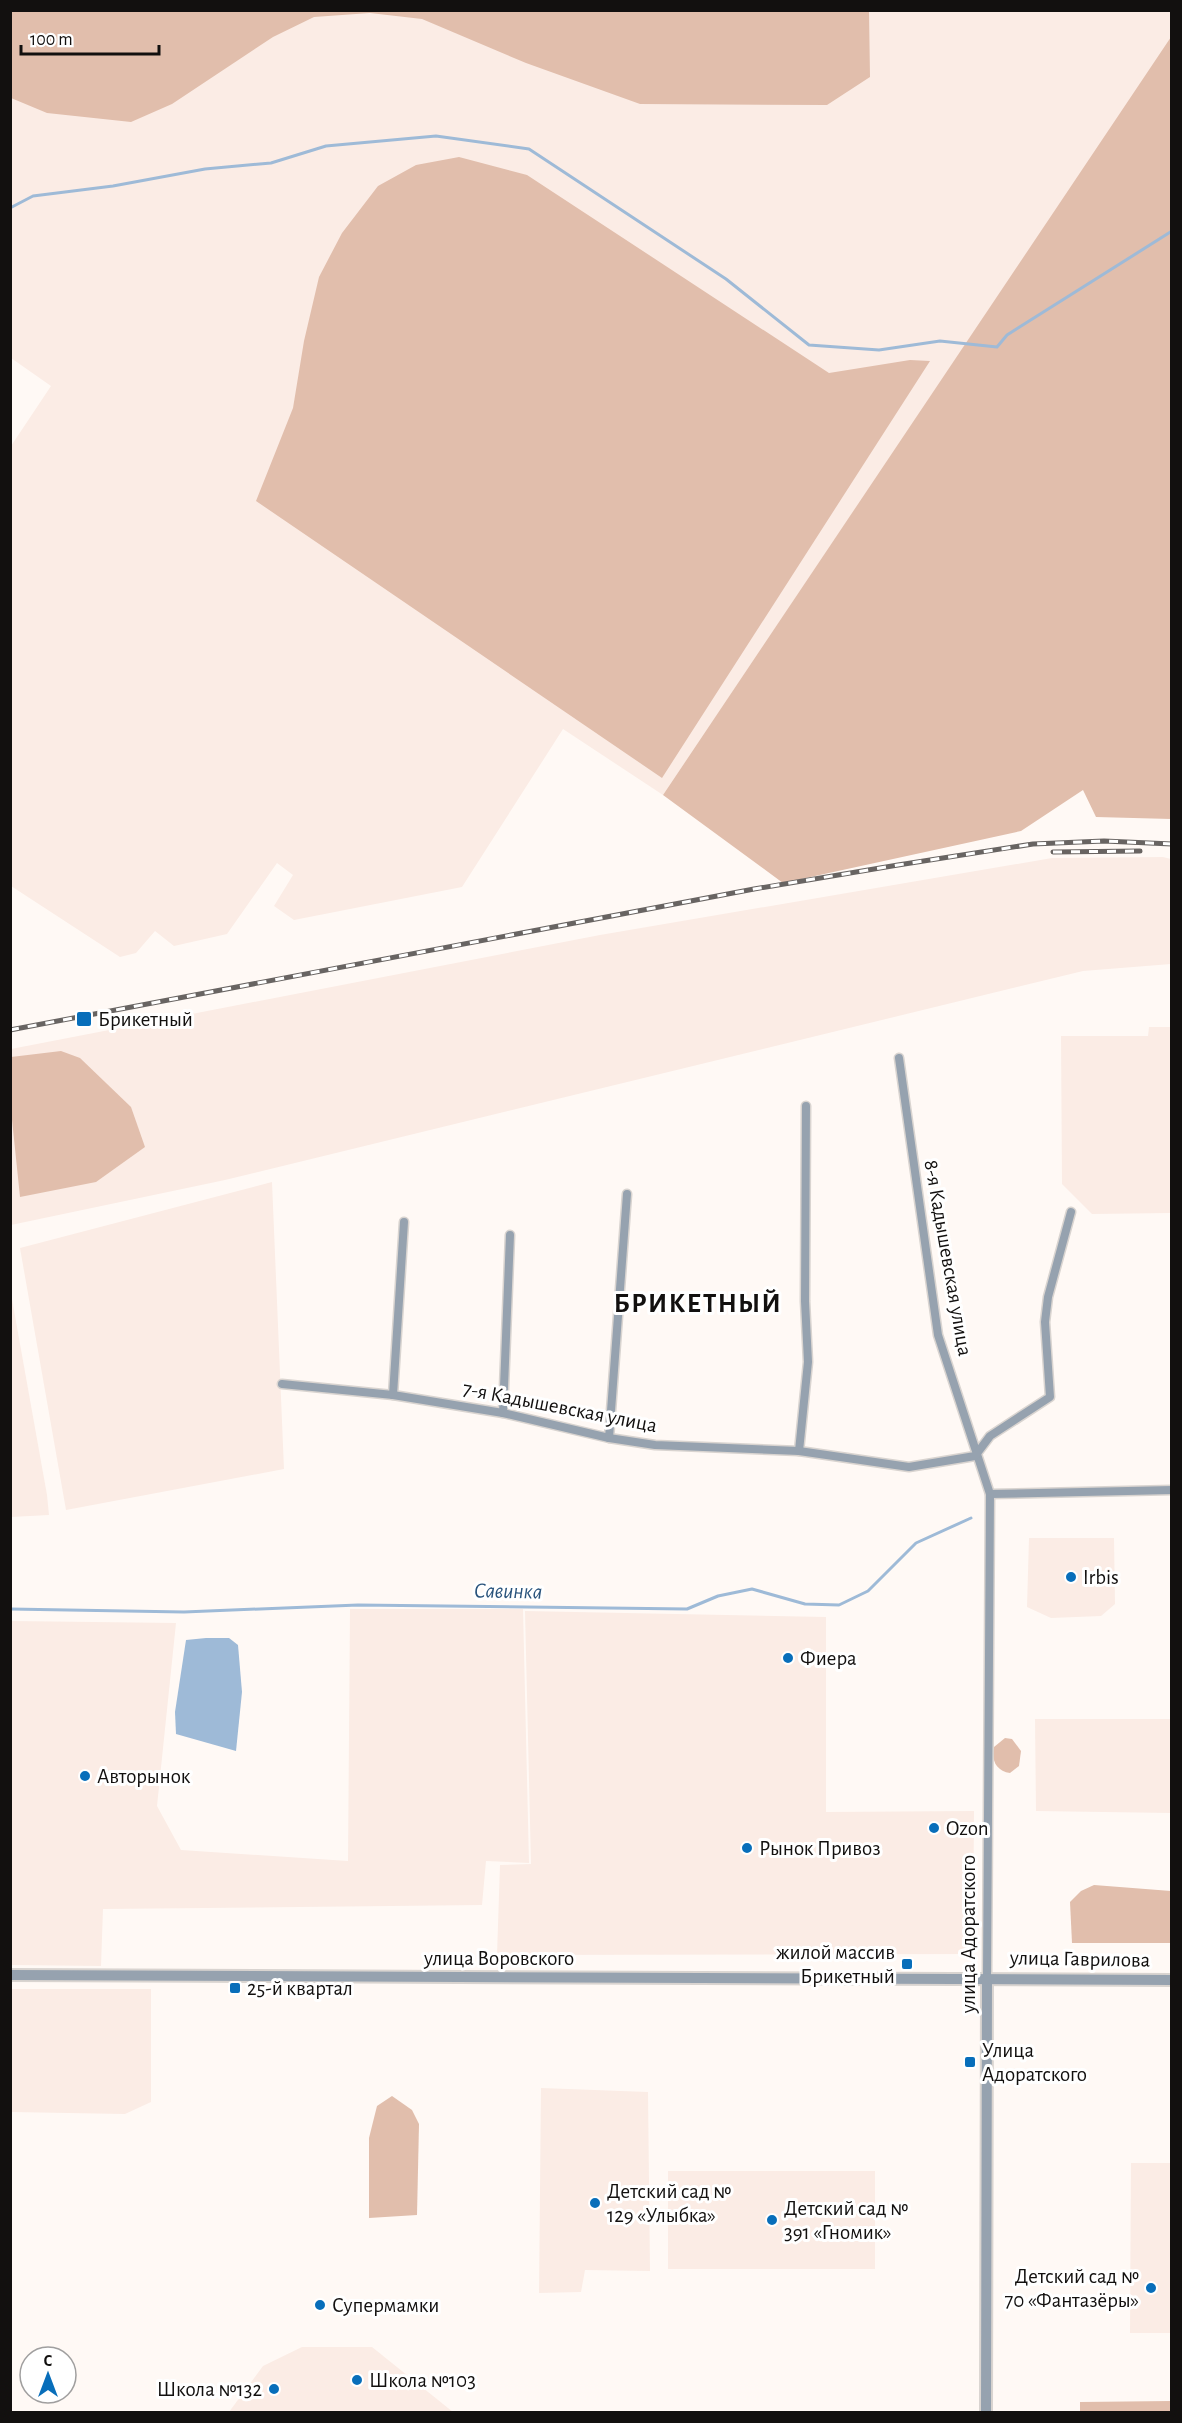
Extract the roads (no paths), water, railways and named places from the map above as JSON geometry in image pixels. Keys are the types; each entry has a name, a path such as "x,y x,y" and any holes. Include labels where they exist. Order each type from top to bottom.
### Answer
{"street":[{"name":"8-я Кадышевская улица","path":"898,1058 938,1335 975,1456 990,1494"},
{"path":"799,1451 808,1362 805,1301 806,1106"},
{"path":"609,1438 627,1194"},
{"path":"975,1456 990,1436 1050,1397 1045,1323 1048,1297 1071,1212"},
{"path":"393,1395 404,1222"},
{"path":"504,1413 510,1235"},
{"name":"7-я Кадышевская улица","path":"282,1384 393,1395 504,1413 609,1438 655,1445 799,1451 909,1467 975,1456"},
{"path":"990,1494 1172,1490"},
{"name":"улица Адоратского","path":"986,2412 990,1494"},
{"name":"улица Воровского","path":"10,1975 301,1978 987,1978"},
{"name":"улица Гаврилова","path":"987,1978 1172,1980"}],"water":[{"path":"229,1638 238,1645 242,1692 236,1751 176,1734 175,1712 186,1640"}],"waterway":[{"path":"10,208 33,196 113,186 205,169 271,163 326,146 436,136 529,149 726,279 809,345 879,350 940,341 997,347 1007,335 1172,231"},
{"name":"Савинка","path":"10,1609 184,1612 358,1605 687,1609 718,1596 752,1589 805,1604 839,1605 868,1591 916,1543 971,1518"}],"railway":[{"path":"10,1030 754,889 898,865 1033,844 1104,841 1172,844"},
{"path":"1053,852 1140,851"}],"place":[{"name":"Брикетный","path":"84,1019"},
{"name":"Irbis","path":"1071,1577"},
{"name":"Фиера","path":"788,1658"},
{"name":"Авторынок","path":"85,1776"},
{"name":"Ozon","path":"934,1828"},
{"name":"Рынок Привоз","path":"747,1848"},
{"name":"жилой массив Брикетный","path":"907,1964"},
{"name":"25-й квартал","path":"235,1988"},
{"name":"Улица Адоратского","path":"970,2062"},
{"name":"Детский сад № 129 «Улыбка»","path":"595,2203"},
{"name":"Детский сад № 391 «Гномик»","path":"772,2220"},
{"name":"Детский сад № 70 «Фантазёры»","path":"1151,2288"},
{"name":"Супермамки","path":"320,2305"},
{"name":"Школа №103","path":"357,2380"},
{"name":"Школа №132","path":"274,2389"}],"district":[{"name":"БРИКЕТНЫЙ","path":"698,1303"}]}
